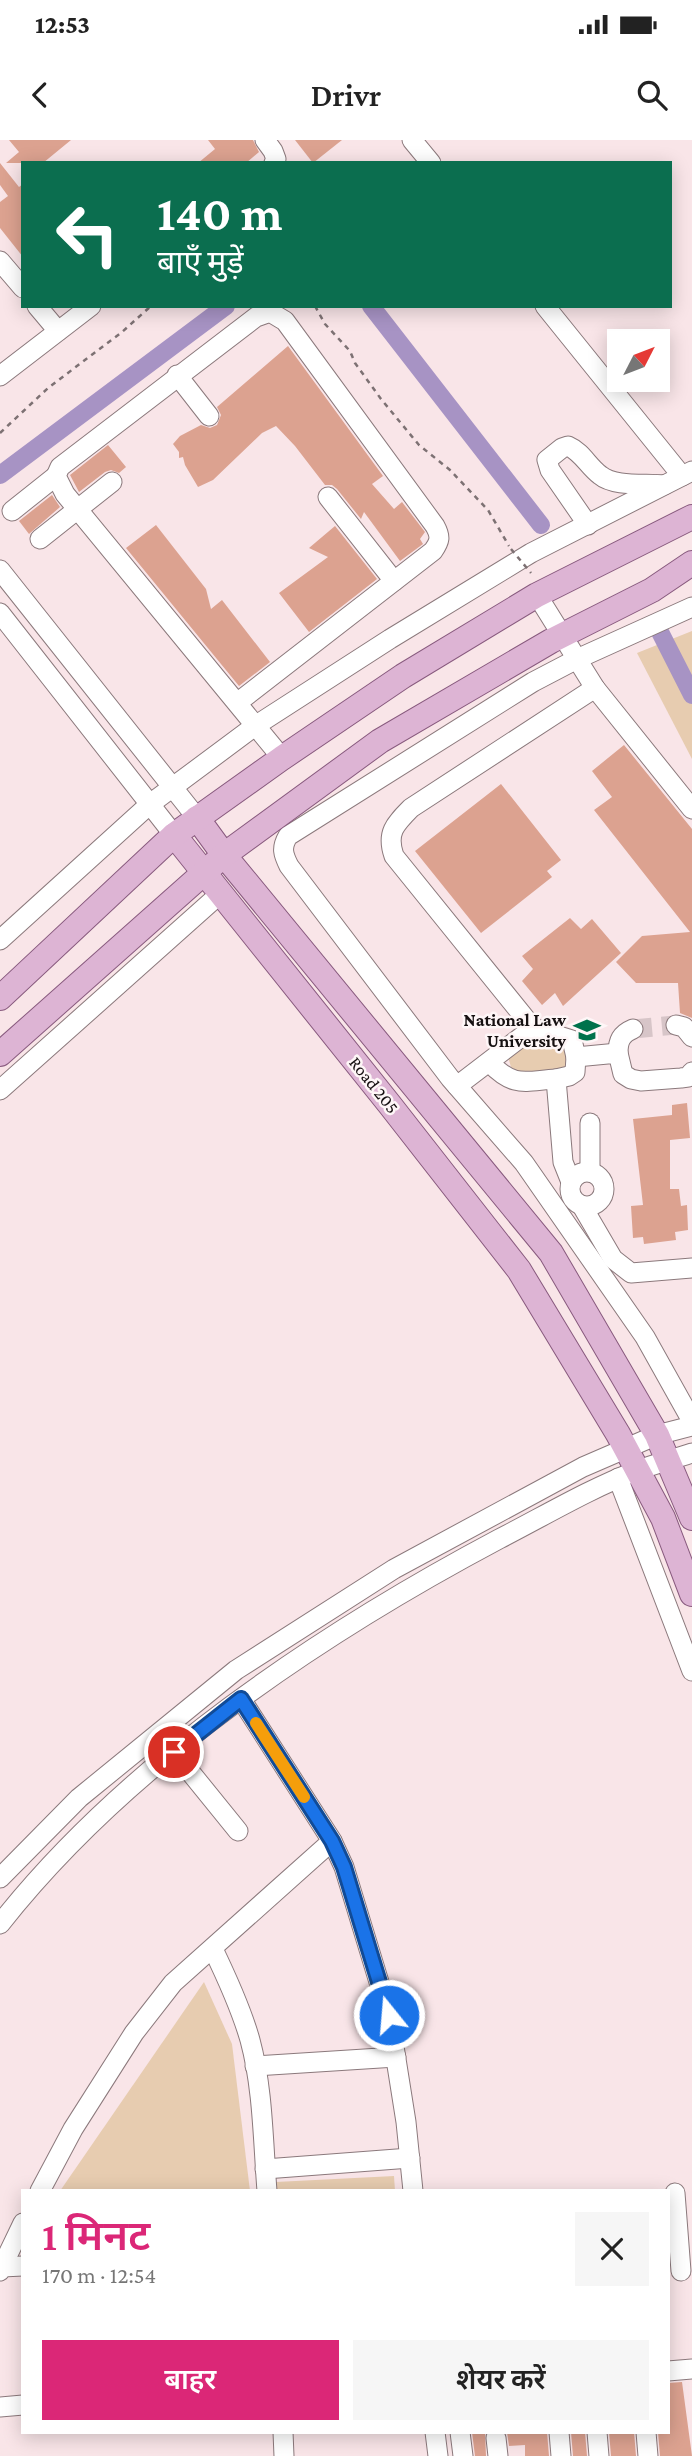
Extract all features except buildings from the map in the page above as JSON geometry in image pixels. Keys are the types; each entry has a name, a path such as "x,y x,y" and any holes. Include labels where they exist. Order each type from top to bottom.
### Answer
{"main road":[{"path":"0,998 174,835 282,758 534,584 610,557 692,517"},
{"path":"0,1054 224,855 380,741 563,634 652,590 692,563"},
{"name":"Road 205","path":"197,818 224,855 551,1253 657,1435 681,1457 692,1518"},
{"name":"Road 205","path":"174,835 519,1270 627,1466 663,1518 692,1594"}],"street":[{"path":"265,140 273,151 275,161"},
{"path":"412,140 429,161"},
{"path":"0,261 21,286"},
{"path":"39,308 58,331"},
{"path":"0,376 88,308"},
{"path":"547,308 679,478"},
{"path":"12,511 56,477 60,467 256,317 270,312 285,321 440,534 440,541 433,551 237,703"},
{"path":"177,375 209,416"},
{"path":"587,525 550,470 547,460 562,448 568,446 576,450 601,476 611,482 679,478"},
{"path":"56,477 57,483 77,509 282,758"},
{"path":"0,940 172,785 255,726 531,553 679,478"},
{"path":"40,539 112,482"},
{"path":"328,497 394,582"},
{"name":"Road 205","path":"0,570 197,818"},
{"path":"534,584 595,688 692,809"},
{"path":"692,607 533,682 288,836 283,854 289,866 457,1086 524,1163 645,1337 692,1421"},
{"name":"Road 205","path":"0,613 174,835"},
{"path":"490,1063 504,1077 515,1081 556,1079 575,1072 576,1057 572,1040 533,1028 394,856 390,843 392,830 411,808 595,688"},
{"path":"0,1090 220,893"},
{"path":"676,1025 684,1027 692,1037"},
{"path":"457,1086 533,1028"},
{"path":"634,1029 622,1036 618,1044 623,1074 631,1080 681,1078 688,1077 692,1072"},
{"path":"576,1057 618,1053"},
{"path":"556,1079 564,1162 571,1182 570,1194 582,1206 613,1259 631,1273 692,1268"},
{"path":"590,1123 590,1172"},
{"path":"571,1182 579,1174 590,1172 603,1182 604,1193 598,1202 582,1206"},
{"path":"0,1924 79,1835 174,1752 270,1676 449,1566 627,1466 657,1435 692,1426"},
{"path":"0,1878 79,1797 236,1670 394,1569 583,1467 627,1466 681,1457"},
{"path":"627,1466 692,1671"},
{"path":"241,1699 332,1841 344,1867 389,2015 413,2189"},
{"path":"174,1752 237,1831"},
{"path":"41,2189 73,2129 134,2033 173,1983 332,1841"},
{"path":"213,1949 234,1994 250,2041 260,2090 267,2189"},
{"path":"255,2066 396,2057"},
{"path":"265,2169 410,2158"},
{"path":"678,2193 681,2271"},
{"path":"1,2269 21,2227"},
{"path":"1,2269 21,2266"},
{"path":"670,2371 692,2369"},
{"path":"0,2407 21,2405"},
{"path":"283,2434 285,2456"},
{"path":"435,2434 438,2456"},
{"path":"460,2434 463,2456"},
{"path":"559,2434 561,2456"},
{"path":"597,2434 599,2456"},
{"path":"646,2434 648,2456"}],"path":[{"path":"0,433 47,388 122,332 149,308"},
{"path":"317,308 325,324 350,351 355,363 419,445 450,470 488,510 534,584"}],"shaded area":[{"path":"692,631 692,759 637,653"},
{"path":"560,1044 571,1050 568,1068 524,1075 511,1067 508,1057 525,1045"},
{"path":"204,1982 232,2044 250,2189 61,2189"},
{"path":"394,2176 395,2189 276,2189 276,2182"}],"waterway":[{"path":"0,475 223,308"},
{"path":"373,308 541,525"},
{"path":"659,630 692,695"}],"tunnel":[{"path":"633,1029 676,1025"}],"slow traffic":[{"path":"256,1723 304,1797"}],"place":[{"name":"National Law University","path":"587,1030"}],"route":[{"path":"174,1752 241,1699 332,1841 344,1867 389,2015"}]}
